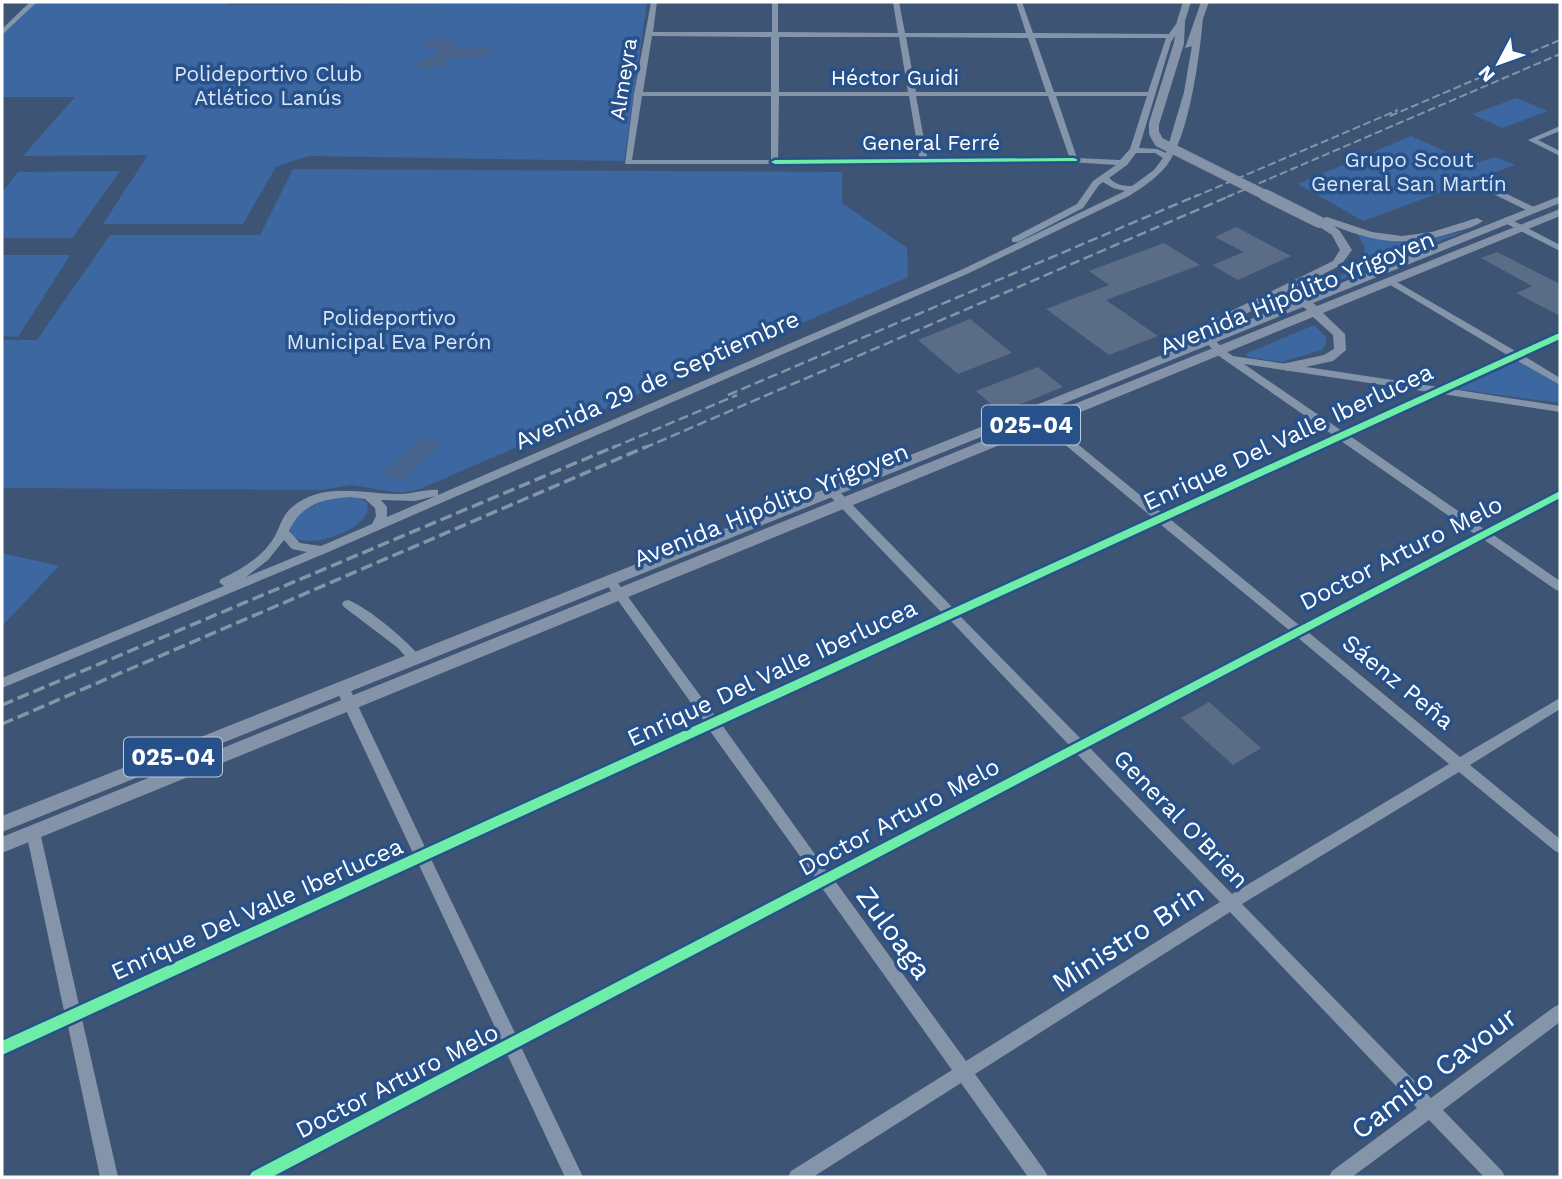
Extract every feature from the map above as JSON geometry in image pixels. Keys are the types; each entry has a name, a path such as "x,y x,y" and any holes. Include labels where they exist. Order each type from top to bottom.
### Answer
{"main road":[{"name":"Avenida 29 de Septiembre","path":"1181,21 1187,2"},
{"path":"1205,2 1200,17 1179,42 1154,124 1154,133 1159,142 1319,222 1343,241 1346,250 1337,263 1300,292"},
{"path":"1179,42 1164,127 1166,138 1179,147 1327,220 1369,235 1411,241 1431,238 1487,218 1506,220"},
{"name":"Avenida Hipólito Yrigoyen","path":"2,845 346,697 839,497 1178,354 1220,351 1300,292 1560,199"},
{"name":"Avenida Hipólito Yrigoyen","path":"839,497 1220,351 1560,212"},
{"path":"1178,354 1179,344 1201,329 1300,292 1352,262 1354,256 1346,234 1327,220"},
{"path":"1287,367 1336,354 1341,345 1339,334 1321,308 1300,292"},
{"name":"Avenida Hipólito Yrigoyen","path":"2,824 346,697 416,660 616,588"}],"street":[{"path":"2,33 34,2"},
{"name":"Almeyra","path":"628,162 654,2"},
{"path":"628,162 775,162 775,2"},
{"path":"896,2 923,161"},
{"path":"1019,2 1074,160 1124,163"},
{"path":"1134,150 1151,150 1168,158 1199,44 1200,17"},
{"name":"Avenida 29 de Septiembre","path":"2,676 235,578 258,565 283,532 289,517 299,508 337,493 406,500 436,493 1012,242 1080,206 1102,178 1124,163 1134,150 1151,94 1179,42 1181,21"},
{"path":"648,34 1030,35 1179,42"},
{"name":"Héctor Guidi","path":"638,94 1151,94"},
{"path":"1560,128 1532,140 1560,154"},
{"name":"Avenida 29 de Septiembre","path":"2,683 323,550 964,272 1035,240 1134,189 1168,158"},
{"path":"1087,160 1100,166 1102,178 1115,187 1134,189"},
{"path":"1472,180 1533,210"},
{"path":"1506,220 1560,248"},
{"path":"1390,281 1560,382"},
{"path":"1201,329 1220,351 1560,587"},
{"name":"Enrique Del Valle Iberlucea","path":"2,1048 1560,335"},
{"path":"1220,351 1287,367 1560,409"},
{"name":"Sáenz Peña","path":"1042,421 1560,847"},
{"path":"367,494 381,507 382,516 377,525"},
{"name":"Doctor Arturo Melo","path":"257,1177 1560,494"},
{"name":"General O'Brien","path":"839,497 1496,1177"},
{"path":"283,532 296,546 323,550"},
{"name":"Zuloaga","path":"616,588 823,880 1039,1177"},
{"path":"348,604 403,645 416,660"},
{"path":"346,697 574,1177"},
{"name":"Ministro Brin","path":"797,1177 1231,903 1560,703"},
{"path":"33,832 109,1177"},
{"name":"Camilo Cavour","path":"1338,1177 1560,1012"}],"green space":[{"name":"Polideportivo Club Atlético Lanús","path":"37,2 227,2 227,5 647,3 624,161 308,156 276,167 243,224 103,224 148,155 23,156 75,97 2,97 2,35"},
{"path":"1517,98 1548,111 1502,128 1472,114"},
{"name":"Grupo Scout General San Martín","path":"1411,136 1473,164 1495,157 1515,165 1363,221 1298,184"},
{"name":"Polideportivo Municipal Eva Perón","path":"293,169 842,172 842,203 907,248 908,277 420,489 400,493 351,485 321,490 2,488 2,340 37,340 110,235 260,235"},
{"path":"120,171 72,238 2,238 2,192 18,172"},
{"path":"1468,230 1312,291 1360,265 1365,248 1358,235 1417,243"},
{"path":"2,255 70,255 18,337 2,336"},
{"path":"1314,325 1326,337 1322,350 1281,362 1248,357 1245,354"},
{"path":"1518,361 1560,385 1560,403 1456,389"},
{"path":"341,495 357,497 368,503 366,514 353,528 331,538 319,540 297,539 290,534 296,518 302,513"},
{"path":"2,553 59,566 2,626"}],"shaded area":[{"path":"442,37 455,40 453,46 493,49 489,56 448,59 445,66 428,70 417,67 419,60 435,56 437,49 425,46 428,40"},
{"path":"423,437 442,444 402,480 382,473"}],"building":[{"path":"1236,227 1291,256 1238,280 1212,265 1244,252 1215,237"},
{"path":"1164,243 1200,265 1106,300 1158,336 1109,355 1046,309 1109,285 1089,271"},
{"path":"1497,252 1560,284 1560,316 1516,293 1532,286 1481,258"},
{"path":"970,319 1012,353 958,374 918,340"},
{"path":"1038,367 1063,387 1000,412 976,391"},
{"path":"1209,702 1261,748 1233,765 1181,718"}],"railway":[{"path":"1478,75 1560,40"},
{"path":"1227,197 1560,54"},
{"path":"1390,116 1486,75"},
{"path":"1194,197 1398,110"},
{"path":"728,395 1198,195"},
{"path":"644,448 1232,195"},
{"path":"612,448 737,395"},
{"path":"2,705 616,446"},
{"path":"2,724 648,446"}],"cycle path":[{"name":"General Ferré","path":"775,162 1074,160"},
{"path":"2,1048 1560,336"},
{"path":"257,1177 1560,494"}]}
